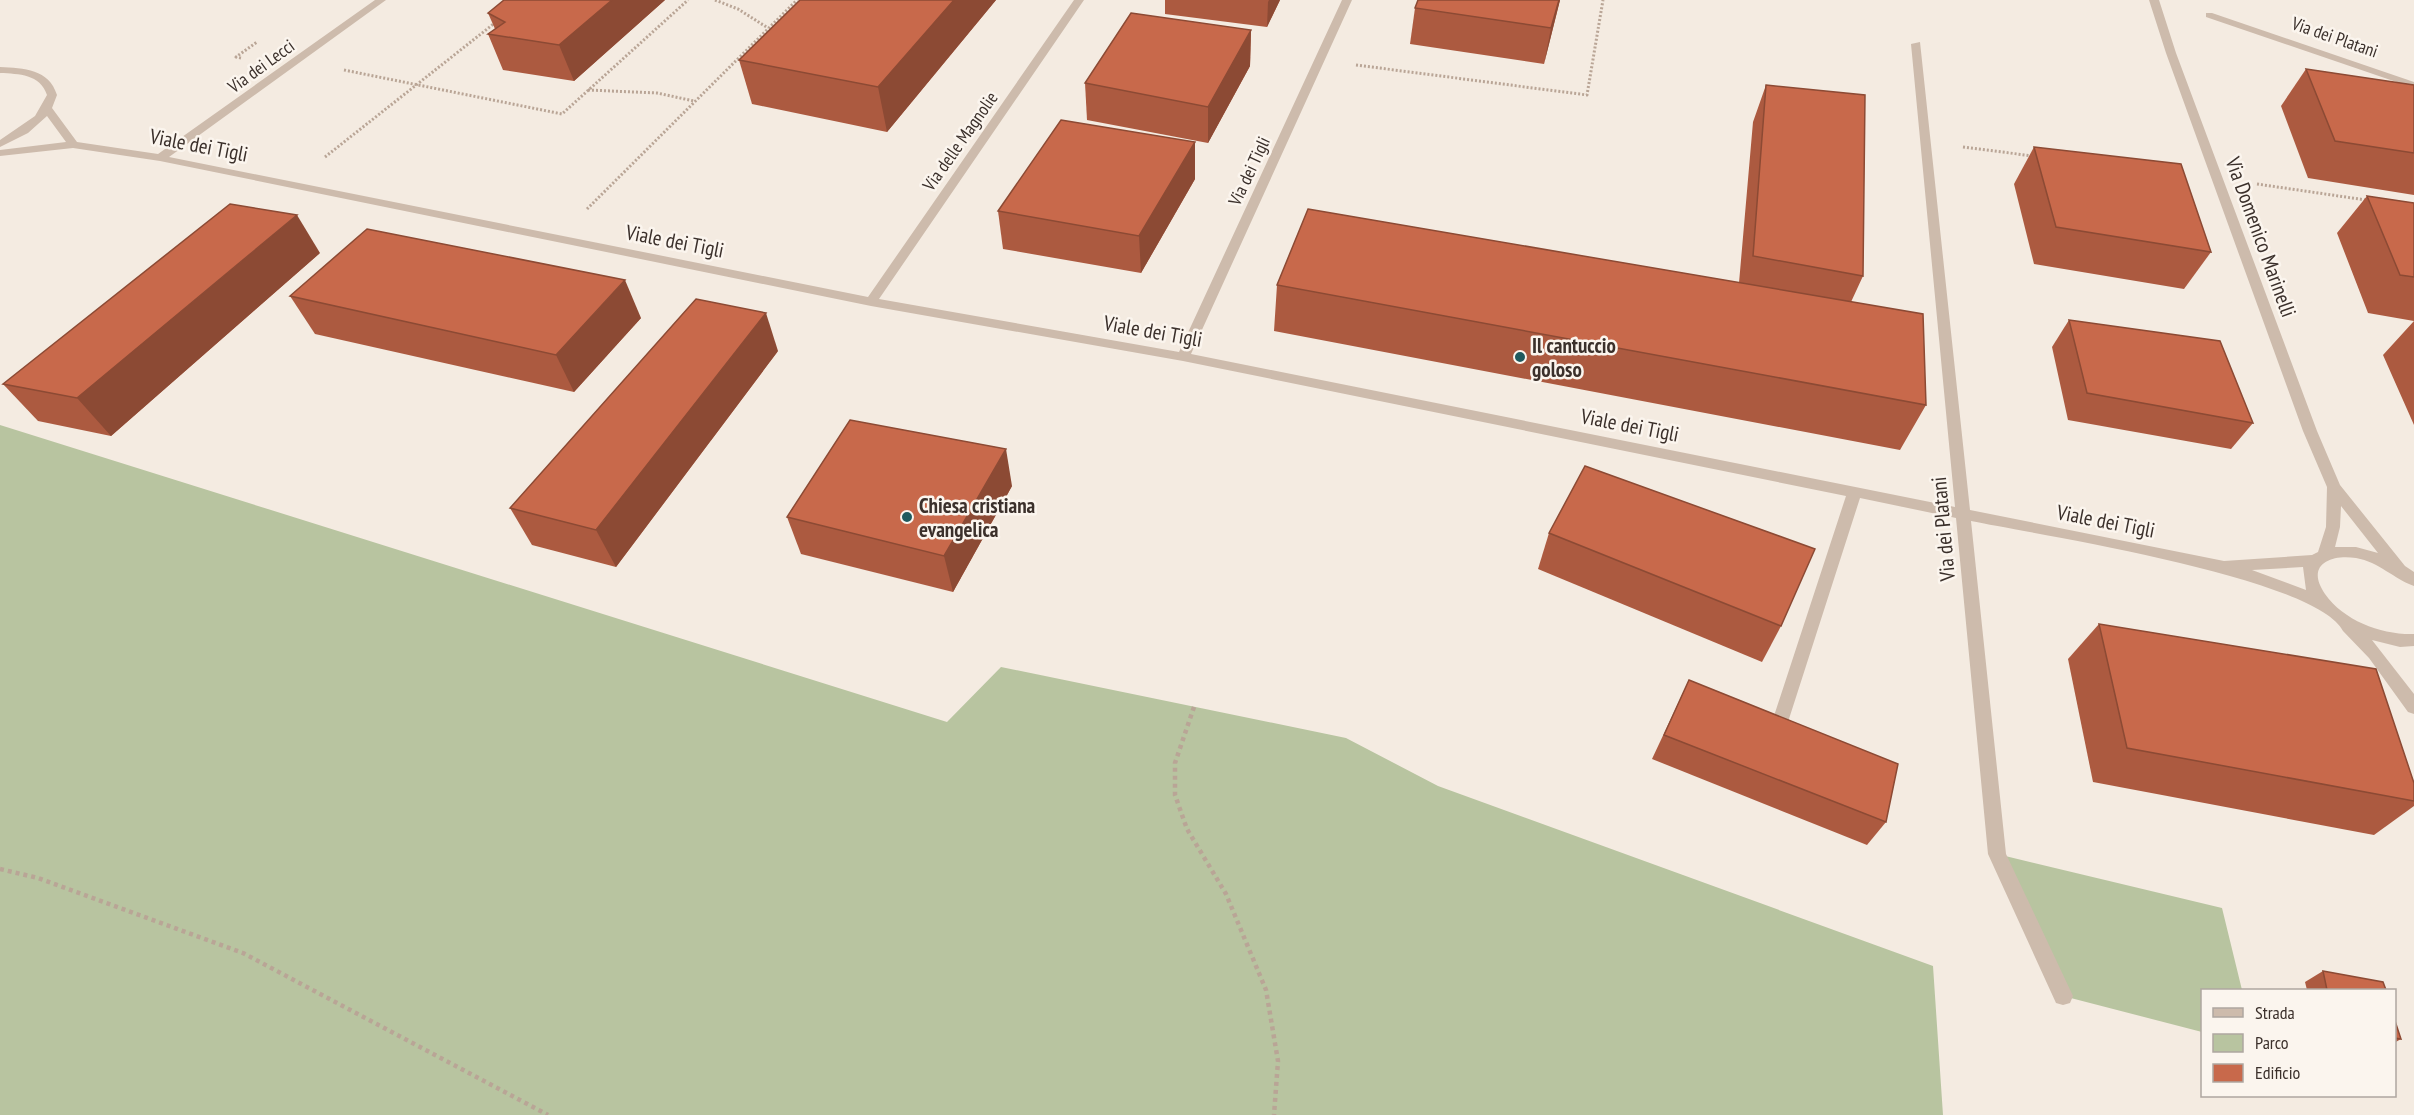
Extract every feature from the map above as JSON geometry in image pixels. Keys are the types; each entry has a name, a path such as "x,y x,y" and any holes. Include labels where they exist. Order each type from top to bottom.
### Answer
{"street":[{"name":"Via dei Lecci","path":"160,158 381,0"},
{"name":"Via delle Magnolie","path":"871,302 1079,0"},
{"name":"Via dei Tigli","path":"1183,357 1347,0"},
{"name":"Via Domenico Marinelli","path":"2154,0 2310,431 2334,486 2399,569"},
{"name":"Via dei Platani","path":"2209,15 2414,85"},
{"name":"Via dei Platani","path":"1916,44 1928,143 1997,854 2063,996"},
{"path":"0,70 34,74 45,80 52,94 47,109 21,133 0,144"},
{"path":"47,109 74,145"},
{"name":"Viale dei Tigli","path":"0,153 74,145 160,158 871,302 1183,357 1855,491 2223,566 2288,588 2329,608 2369,633 2390,639 2414,640"},
{"name":"Via Domenico Marinelli","path":"2319,558 2333,527 2334,486"},
{"path":"1780,722 1855,491"},
{"name":"Viale dei Tigli","path":"2223,566 2359,553 2399,569 2414,579"},
{"name":"Viale dei Tigli","path":"2319,558 2310,571 2311,584 2329,608"},
{"path":"2329,608 2375,653 2414,704"}],"path":[{"path":"333,68 562,114 688,0"},
{"path":"715,0 738,9 768,28"},
{"path":"556,239 796,0"},
{"path":"1319,61 1587,95 1603,0"},
{"path":"289,185 497,21"},
{"path":"587,90 657,93 695,101"},
{"path":"1928,143 2044,157"},
{"path":"2217,178 2368,200"},
{"path":"1194,707 1175,764 1175,795 1187,829 1226,894 1266,990 1278,1061 1274,1115"},
{"path":"0,869 38,878 243,953 548,1115"}],"green space":[{"path":"0,425 947,722 1001,667 1346,738 1438,786 1933,966 1943,1115 0,1115"},
{"path":"1997,854 2222,908 2242,989 2201,989 2201,1032 2063,996"}],"building":[{"path":"504,0 612,0 559,45 488,34 505,22 488,13"},
{"path":"800,0 954,0 878,87 739,60"},
{"path":"1418,0 1559,0 1551,28 1415,8"},
{"path":"1131,13 1251,30 1208,107 1085,83"},
{"path":"2306,69 2414,85 2414,153 2335,141"},
{"path":"1766,85 1865,95 1863,276 1753,256"},
{"path":"1061,120 1195,142 1139,236 998,211"},
{"path":"2034,147 2181,164 2211,252 2056,227"},
{"path":"2367,196 2414,203 2414,277 2400,275"},
{"path":"230,204 297,215 77,398 3,384"},
{"path":"1308,209 1923,314 1926,405 1277,285"},
{"path":"367,229 625,280 556,355 290,296"},
{"path":"696,299 766,313 596,530 510,508"},
{"path":"2069,320 2220,341 2253,423 2087,393"},
{"path":"850,420 1006,449 944,556 787,517"},
{"path":"1585,466 1815,549 1781,626 1549,533"},
{"path":"2099,624 2376,669 2414,783 2414,801 2127,748"},
{"path":"1689,680 1898,764 1886,822 1664,735"},
{"path":"2323,971 2383,982 2386,989 2327,989"},
{"path":"2396,1024 2401,1039 2396,1038"}],"place":[{"name":"Il cantuccio goloso","path":"1520,357"},
{"name":"Chiesa cristiana evangelica","path":"907,517"}]}
